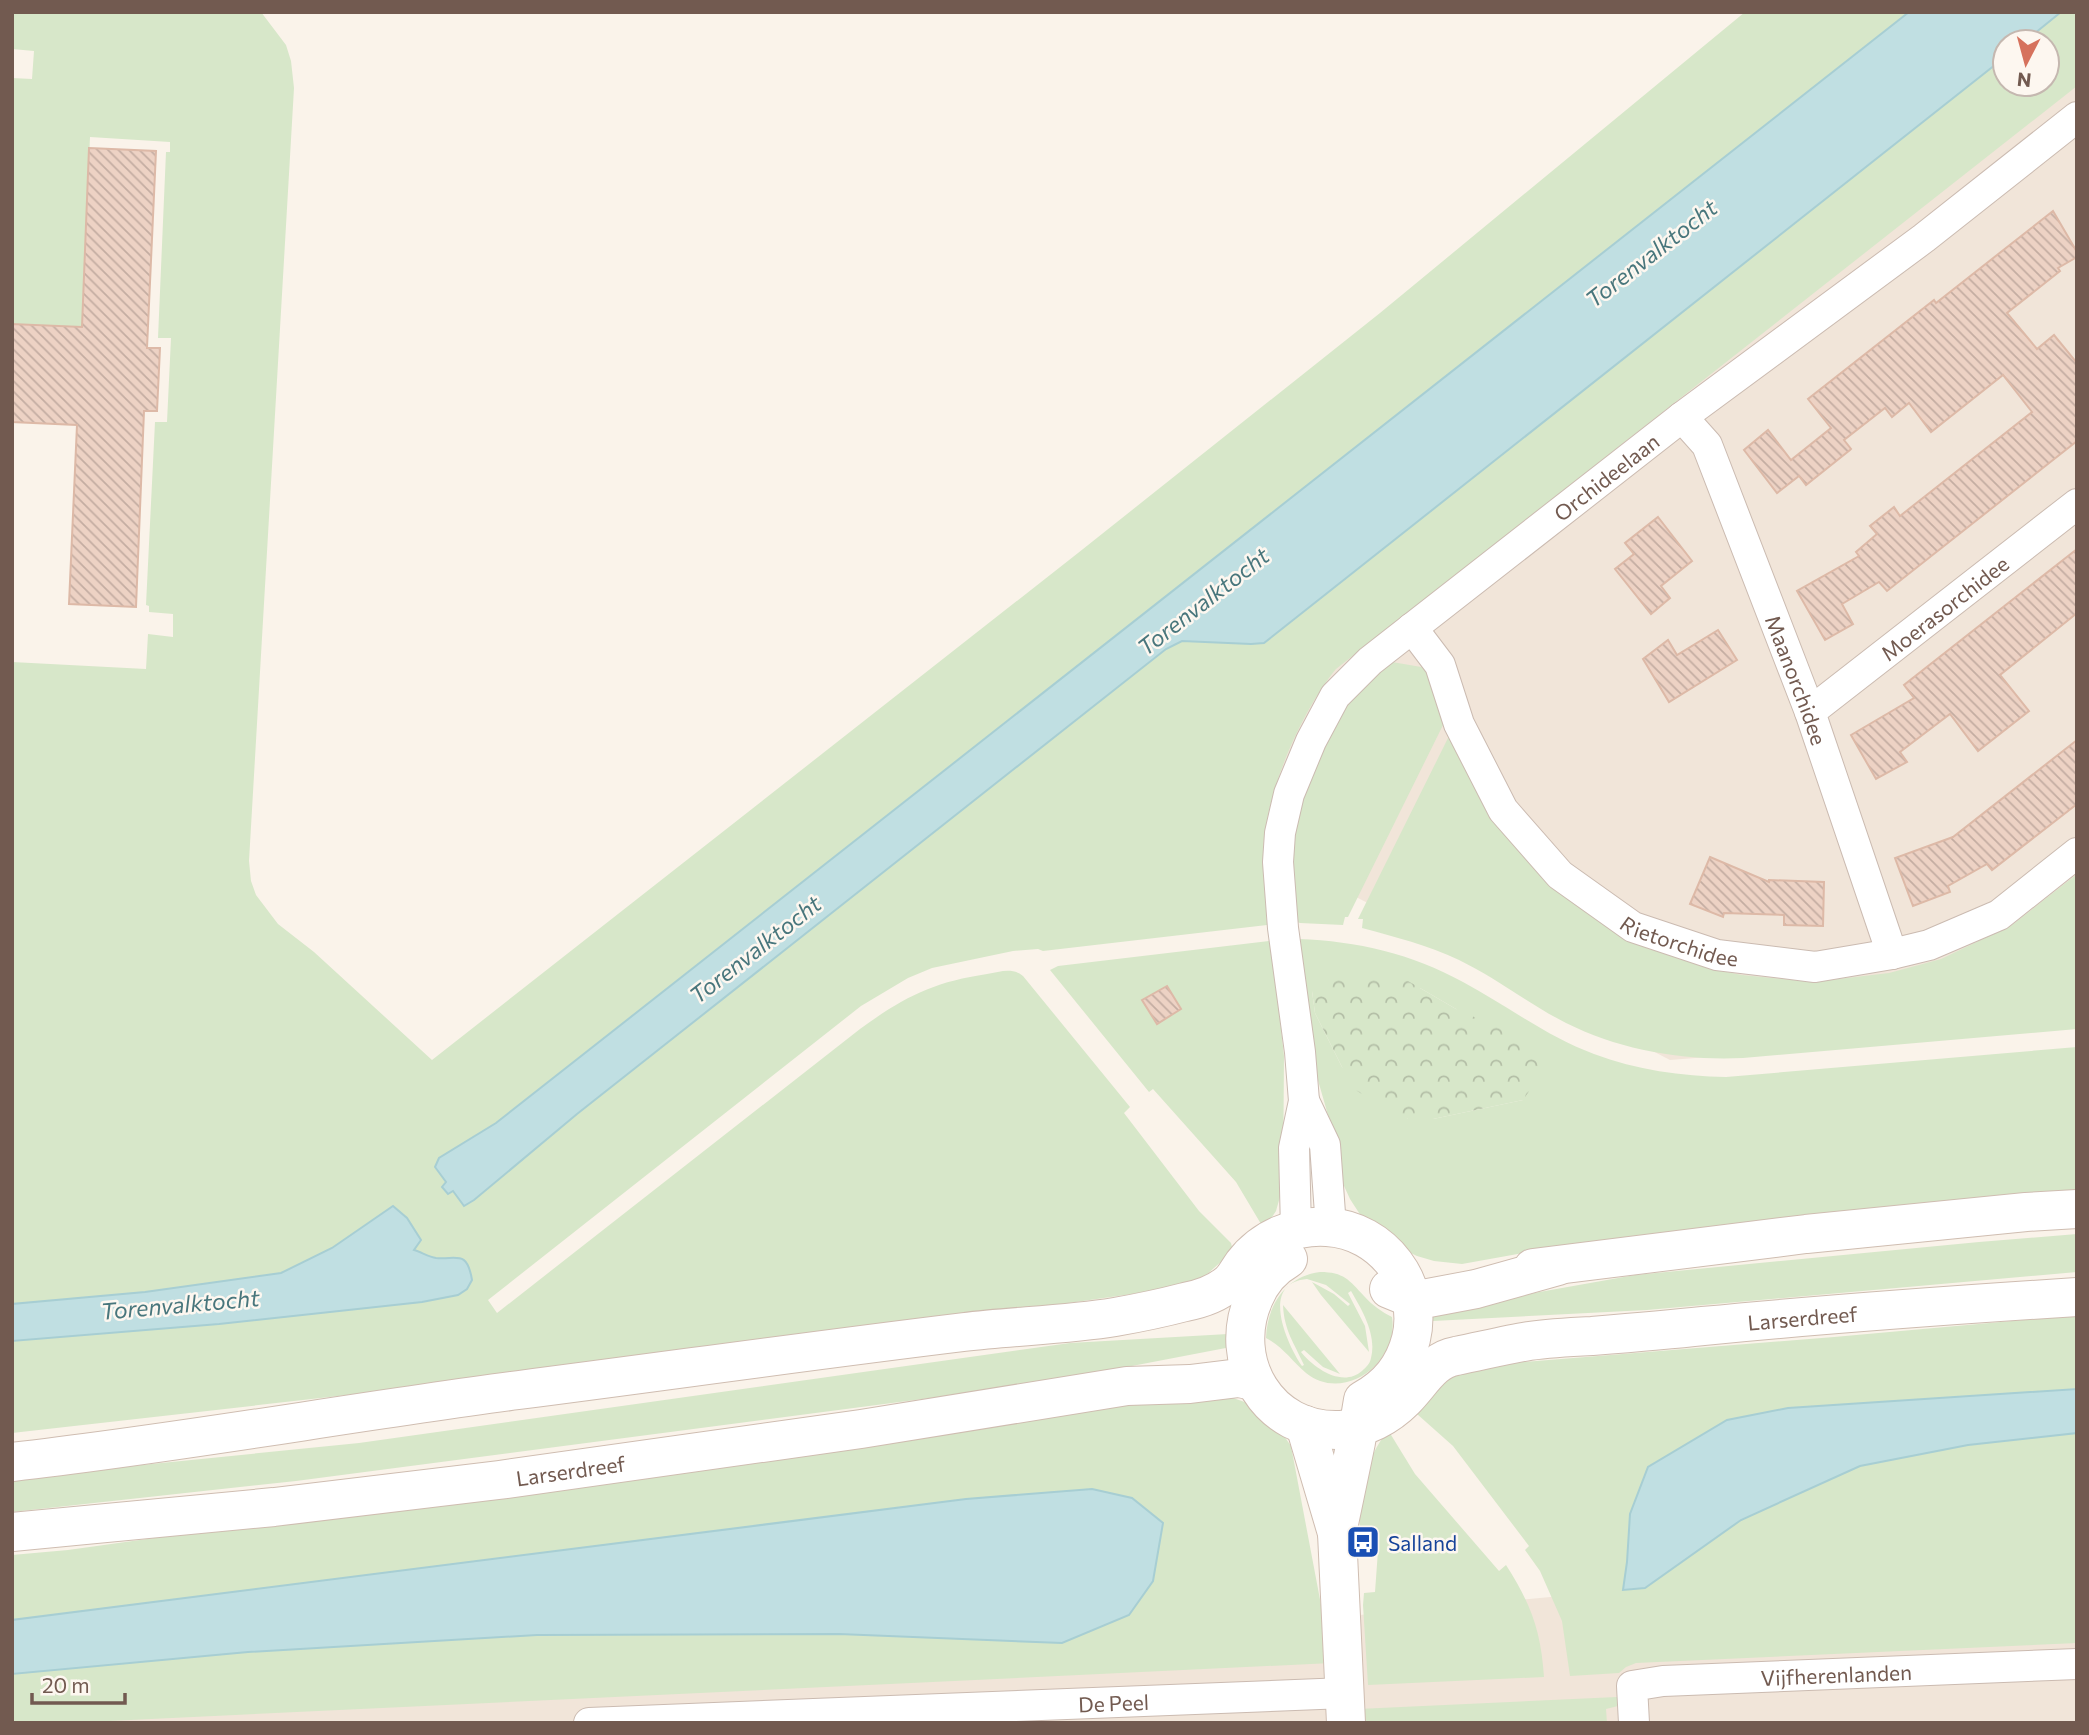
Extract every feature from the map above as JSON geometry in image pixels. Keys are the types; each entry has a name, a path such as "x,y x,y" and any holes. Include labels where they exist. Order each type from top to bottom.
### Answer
{"main road":[{"path":"1405,1283 1415,1366 1377,1392 1361,1413 1332,1430 1305,1425 1275,1408 1263,1395 1250,1367 1245,1337 1242,1265 1266,1242 1307,1237 1312,1251 1347,1254 1363,1262 1383,1286 1405,1283 1423,1299 1476,1289 1558,1266 1806,1234 2077,1209"},
{"path":"12,1462 159,1444 499,1392 967,1332 1114,1317 1213,1294 1242,1292"},
{"name":"Larserdreef","path":"1415,1366 1431,1340 1451,1336 1476,1334 1530,1341 1886,1309 2077,1297"},
{"name":"Larserdreef","path":"12,1532 274,1507 499,1480 861,1429 1127,1386 1181,1367 1233,1355 1250,1367"},
{"path":"1250,1367 1261,1357 1271,1363 1289,1387 1316,1402 1340,1404 1361,1413"},
{"path":"1337,1533 1361,1413"},
{"path":"1305,1425 1337,1533 1345,1708"}],"street":[{"name":"Orchideelaan","path":"1307,1237 1325,1145 1304,1101 1283,928 1278,862 1280,833 1289,794 1311,741 1335,696 1370,662 1412,628 1682,417 1924,238 2077,117"},
{"name":"Maanorchidee","path":"1682,417 1707,445 1810,712 1892,954"},
{"name":"Moerasorchidee","path":"1810,712 2077,504"},
{"name":"Rietorchidee","path":"1412,628 1440,665 1459,724 1503,810 1560,875 1633,927 1717,955 1815,967 1929,945 1999,915 2077,853"},
{"name":"Vijfherenlanden","path":"1634,1723 1632,1686 1663,1681 2077,1664"},
{"name":"De Peel","path":"589,1723 1345,1708"}],"shaded area":[{"path":"2077,12 2077,1028 1670,1060 1121,775 1991,95 1991,98 2061,98 2061,28"},
{"path":"2077,1433 2077,1723 12,1723 12,1674 1062,1643 1645,1588"}],"green space":[{"path":"12,12 261,12 286,45 294,88 249,861 251,881 256,895 278,924 314,952 432,1060 1380,313 1745,12 1909,12 496,1123 439,1158 446,1182 464,1206 1166,649 1182,641 1264,643 1991,68 1991,98 2061,98 2061,28 2041,28 2061,12 2077,12 2077,86 1336,669 1297,732 1270,807 1263,854 1267,925 1043,951 1013,951 932,968 908,978 861,1006 488,1300 497,1313 860,1029 891,1008 935,986 1006,971 1023,976 1130,1107 1124,1113 1199,1211 1231,1243 1233,1251 1195,1285 892,1328 498,1378 12,1433 12,1341 219,1324 422,1302 471,1275 461,1259 432,1257 414,1249 407,1218 400,1214 281,1273 145,1292 12,1304 12,662 146,669 148,634 173,637 173,614 149,612 149,606 146,605 155,422 167,422 171,338 158,338 166,152 170,152 170,142 90,137 82,314 89,344 12,324 12,78 32,79 34,51 12,49"},
{"path":"1392,662 1427,668 1445,721 1343,925 1297,922 1292,849 1301,799 1317,760 1348,701 1361,686"},
{"path":"1450,734 1470,777 1668,954 1712,969 1742,975 1813,982 1889,973 1941,959 2012,925 2077,874 2077,1029 1743,1058 1698,1058 1652,1052 1608,1040 1566,1023 1459,960 1362,928 1363,919 1358,919"},
{"path":"1299,939 1363,946 1424,964 1463,982 1577,1047 1610,1060 1676,1074 1726,1077 2077,1047 2077,1194 1562,1246 1462,1264 1434,1261 1398,1247 1361,1216 1350,1199 1339,1175 1334,1136 1309,1049","holes":["1420,988 1456,1009 1523,1100 1433,1119 1408,1119 1342,1067 1315,1013 1312,991"]},
{"path":"1269,941 1272,945 1284,1056 1283,1186 1276,1211 1264,1229 1236,1182 1153,1089 1149,1092 1050,970 1058,966"},
{"path":"1357,974 1396,974 1456,1009 1515,1035 1534,1052 1541,1074 1523,1100 1433,1119 1408,1119 1388,1110 1357,1091 1315,1013 1312,991 1318,985"},
{"path":"2077,1234 2077,1272 1647,1310 1433,1321 1433,1311 1635,1275"},
{"path":"1328,1272 1341,1275 1381,1311 1392,1317 1391,1337 1384,1355 1360,1377 1342,1383 1315,1379 1266,1338 1270,1314 1281,1294 1288,1286 1297,1279","holes":["1307,1279 1326,1285 1350,1304 1348,1306 1334,1294 1312,1282 1369,1352 1365,1326 1348,1293 1351,1291 1364,1314 1370,1332 1370,1360 1368,1365 1354,1376 1337,1377 1329,1374 1307,1358 1301,1352 1304,1350 1323,1367 1340,1374 1283,1305 1287,1329 1304,1365 1302,1366 1296,1356 1284,1330 1280,1302 1284,1291 1292,1283"]},
{"path":"2077,1315 2077,1389 1788,1408 1727,1420 1648,1467 1630,1514 1623,1590 1645,1588 1741,1520 1860,1466 1968,1445 2077,1433 2077,1643 1636,1663 1619,1673 1570,1676 1562,1621 1540,1571 1525,1550 1529,1546 1453,1446 1417,1414 1432,1389 1460,1370 1486,1365"},
{"path":"1228,1334 1231,1347 1038,1384 296,1481 12,1512 12,1478 359,1443 1070,1343"},
{"path":"1201,1392 1231,1397 1254,1407 1272,1422 1291,1446 1332,1663 109,1721 12,1723 12,1674 248,1652 537,1635 839,1634 1062,1643 1092,1489 966,1499 12,1620 12,1555 68,1550"},
{"path":"1388,1430 1415,1474 1499,1571 1506,1565 1533,1618 1544,1677 1368,1685 1363,1605 1364,1593 1375,1592 1379,1537 1359,1535 1361,1506 1364,1480 1372,1456"},
{"path":"1617,1697 1618,1706 1606,1709 1607,1723 1358,1723 1358,1709"}],"water":[{"name":"Torenvalktocht","path":"1909,12 2061,12 2041,28 1991,28 1991,68 1264,643 1182,641 1166,649 464,1206 453,1191 448,1194 442,1187 446,1182 435,1167 439,1158 496,1123"},
{"name":"Torenvalktocht","path":"393,1206 407,1218 421,1240 414,1250 436,1258 464,1260 472,1280 467,1289 458,1295 422,1302 219,1324 12,1341 12,1304 145,1292 281,1273 332,1248"},
{"path":"2077,1389 2077,1433 1968,1445 1860,1466 1741,1520 1645,1588 1623,1590 1630,1514 1648,1467 1727,1420 1788,1408"},
{"path":"1092,1489 1132,1498 1163,1523 1153,1581 1129,1615 1062,1643 839,1634 537,1635 248,1652 12,1674 12,1620 966,1499"}],"building":[{"path":"89,148 156,151 147,348 160,348 157,411 144,411 136,607 69,604 77,425 12,422 12,324 82,327"},
{"path":"2053,211 2077,252 2077,257 2058,268 2060,271 2007,313 2037,349 2054,335 2077,363 2077,441 1887,591 1879,582 1842,604 1853,624 1825,640 1797,591 1859,556 1856,552 1877,534 1870,526 1894,507 1900,516 2032,412 2003,375 1931,432 1909,403 1892,417 1885,408 1844,440 1851,449 1806,485 1799,476 1777,493 1744,450 1768,430 1791,460 1831,428 1808,399"},
{"path":"1658,517 1692,561 1661,586 1670,598 1651,614 1615,569 1634,554 1625,543"},
{"path":"2077,549 2077,613 2000,675 2029,711 1978,751 1950,714 1900,752 1907,762 1876,779 1851,735 1914,698 1904,685"},
{"path":"1718,630 1737,660 1669,702 1643,659 1668,640 1677,655"},
{"path":"2077,740 2077,804 1992,870 1987,864 1948,886 1950,892 1913,906 1895,858 1953,837"},
{"path":"1710,857 1769,882 1824,882 1823,926 1784,925 1784,915 1724,913 1723,917 1690,904"},
{"path":"1167,986 1181,1009 1157,1024 1142,1000"}],"place":[{"name":"Salland","path":"1363,1542"}]}
